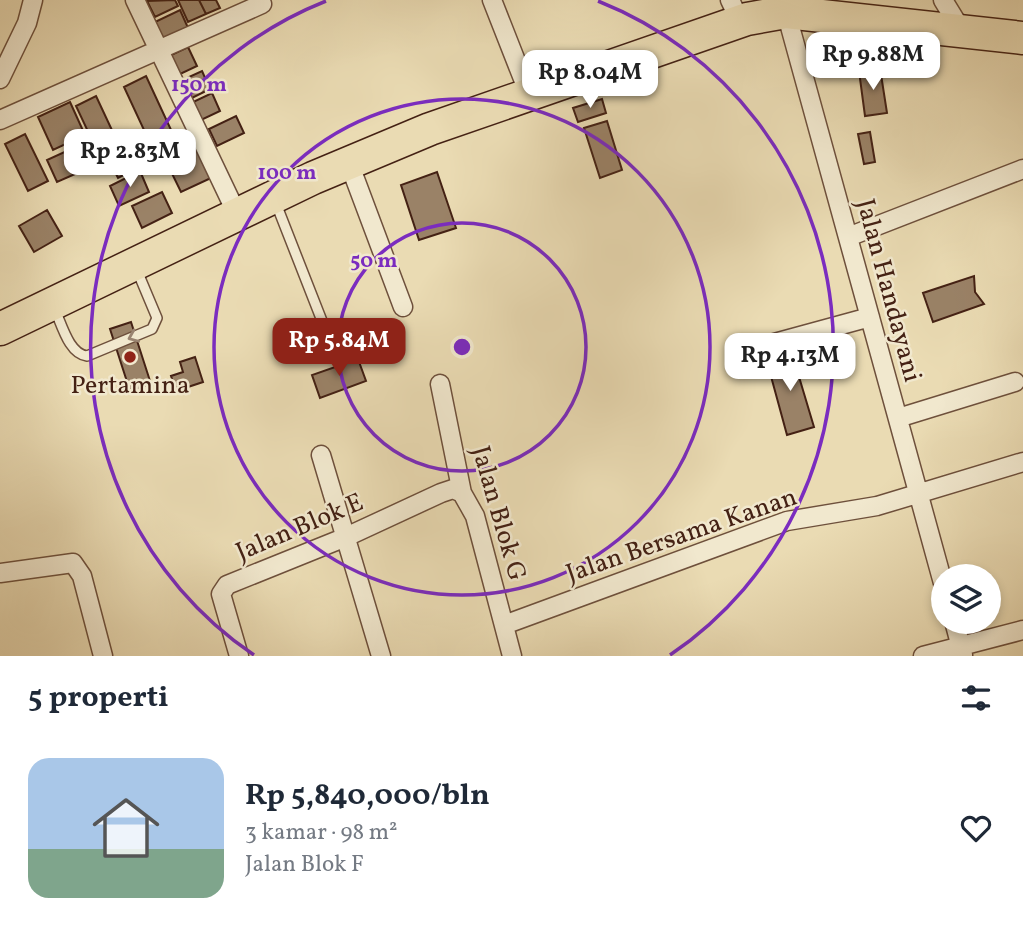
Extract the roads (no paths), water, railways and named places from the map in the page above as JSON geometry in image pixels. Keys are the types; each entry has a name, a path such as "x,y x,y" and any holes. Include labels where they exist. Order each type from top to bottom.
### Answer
{"highway":[{"path":"0,329 349,163 735,10 786,12 1023,38"}],"street":[{"path":"0,79 27,23 33,0"},
{"path":"135,0 237,214"},
{"path":"492,0 528,94"},
{"path":"943,0 962,31"},
{"path":"0,120 262,4"},
{"name":"Jalan Handayani","path":"786,12 938,564"},
{"path":"349,163 403,307"},
{"path":"848,237 1023,169"},
{"path":"771,344 870,317"},
{"path":"898,418 1015,382"},
{"name":"Jalan Blok G","path":"440,384 462,493 475,516 512,656"},
{"path":"321,455 381,656"},
{"name":"Jalan Bersama Kanan","path":"504,625 787,521 877,506 1023,461"},
{"name":"Jalan Blok E","path":"239,656 220,594 222,589 346,537 441,493 453,489 462,493"},
{"path":"0,573 74,563 82,576 103,656"},
{"path":"923,656 962,651 1023,630"},
{"path":"957,634 962,651"}],"lane":[{"path":"273,197 324,326"},
{"path":"52,304 73,347 82,355 88,356 152,329 157,318 134,263"}],"place":[{"name":"Pertamina","path":"130,357"}]}
